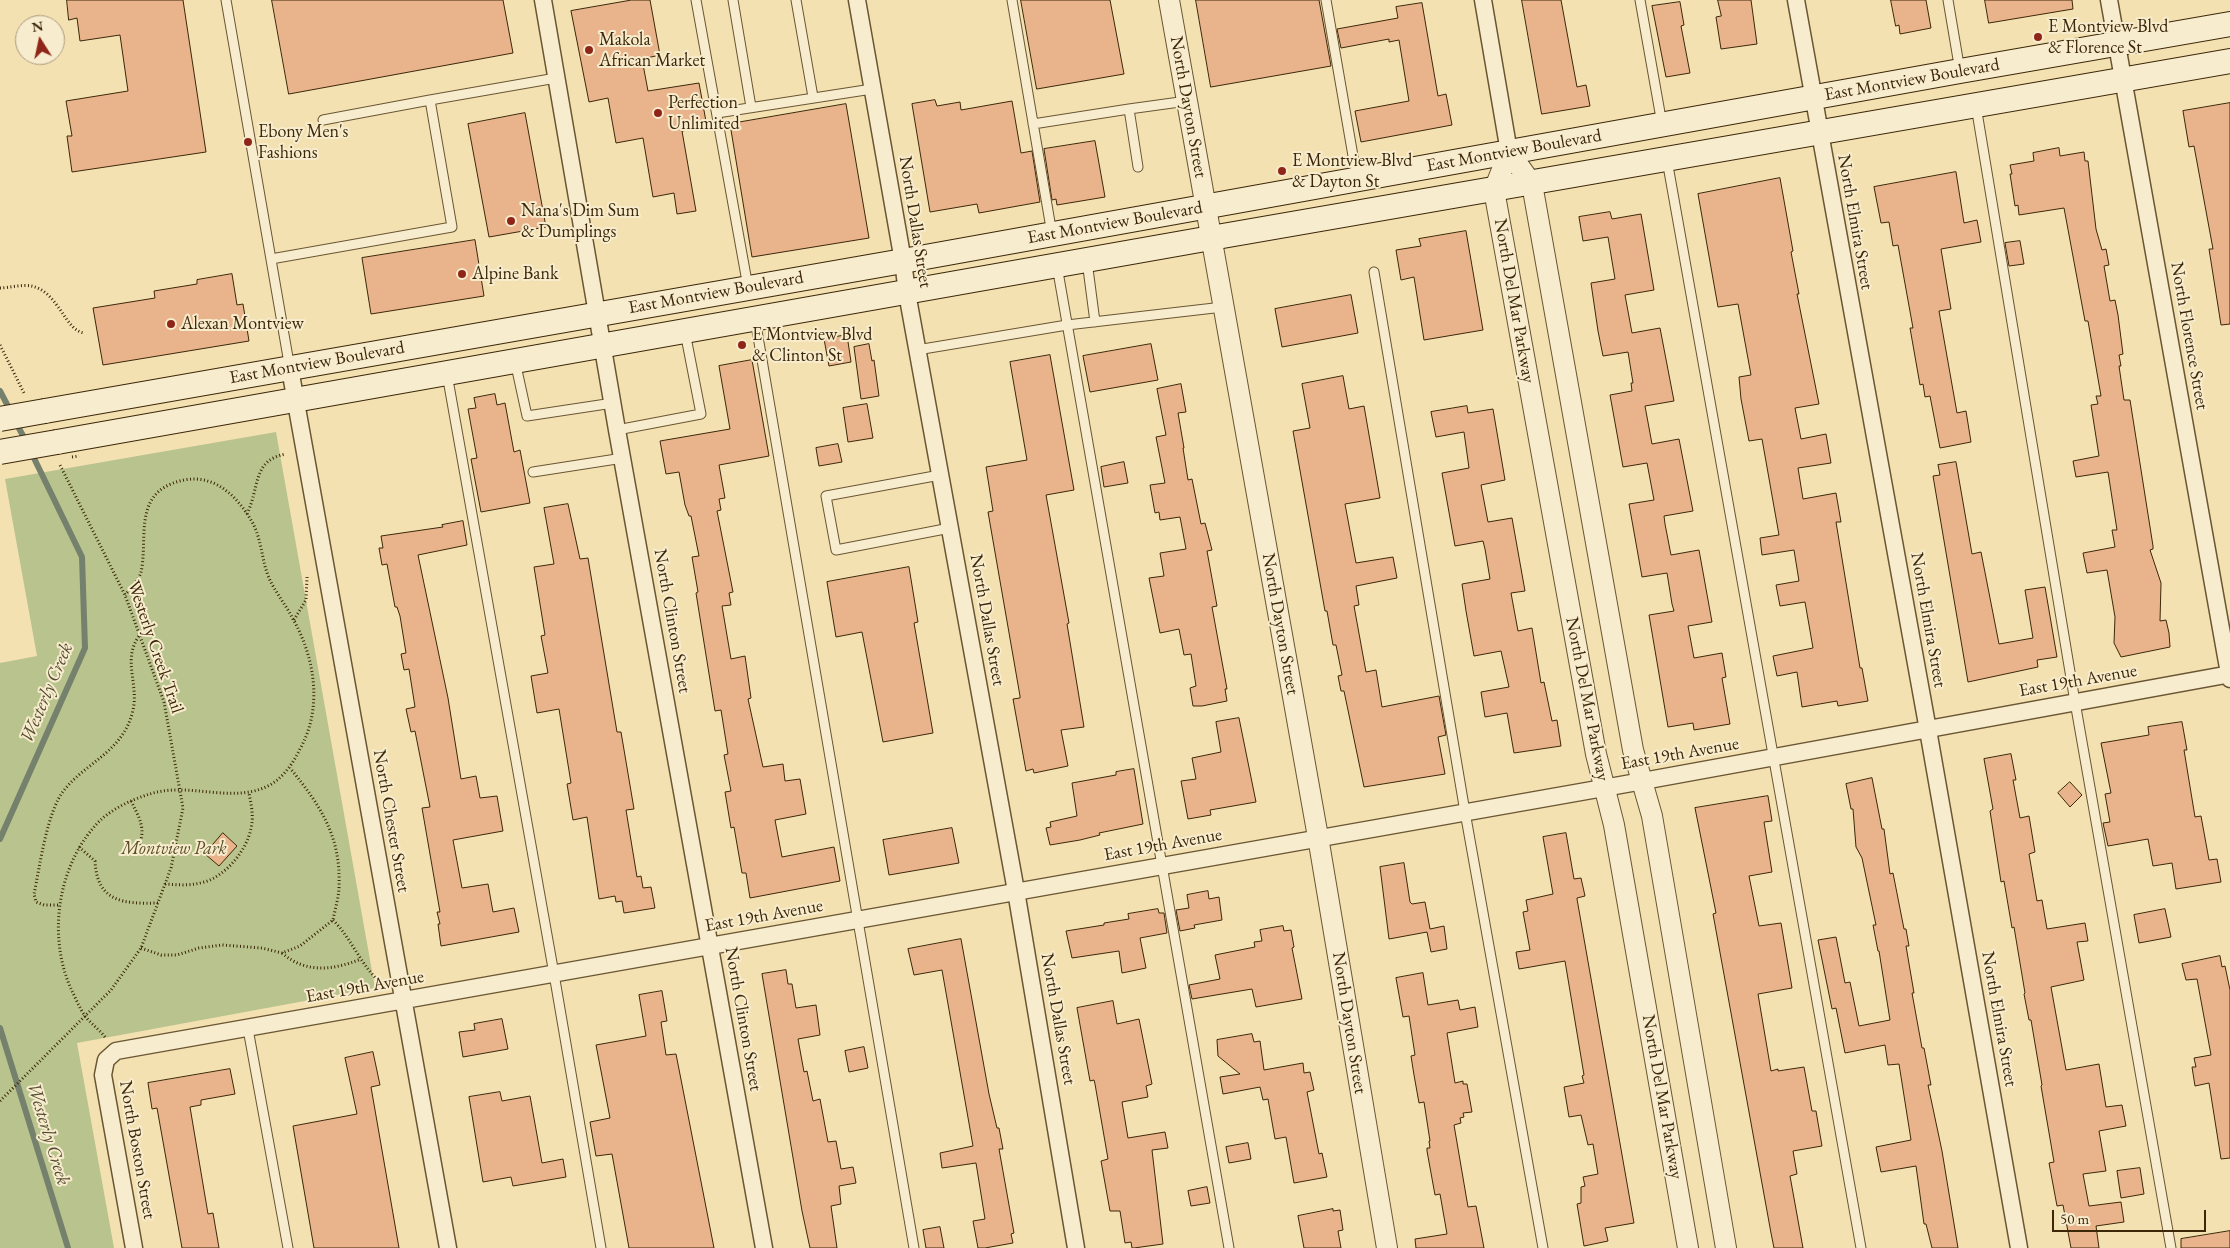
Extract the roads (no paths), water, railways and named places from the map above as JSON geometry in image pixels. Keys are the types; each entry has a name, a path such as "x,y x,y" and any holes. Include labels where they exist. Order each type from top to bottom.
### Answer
{"main road":[{"name":"East Montview Boulevard","path":"0,419 36,405 290,369 2230,24"},
{"name":"East Montview Boulevard","path":"0,452 57,451 296,400 1211,238 1532,184 2230,61"}],"street":[{"name":"North Clinton Street","path":"543,0 617,430 764,1248"},
{"name":"North Dallas Street","path":"857,0 917,350 1016,892 1076,1248"},
{"name":"North Dayton Street","path":"1169,0 1318,837 1387,1248"},
{"path":"1483,0 1509,152 1532,184"},
{"name":"North Elmira Street","path":"1796,0 1928,730 2018,1248"},
{"name":"North Florence Street","path":"2109,0 2230,676"},
{"path":"1494,190 1509,152"},
{"name":"North Del Mar Parkway","path":"1532,184 1633,750 1652,816 1726,1248"},
{"name":"North Del Mar Parkway","path":"1494,190 1596,754 1614,826 1684,1247"},
{"name":"North Chester Street","path":"290,369 448,1248"},
{"name":"East 19th Avenue","path":"111,1055 248,1028 1318,837 1605,788 2075,702 2230,676"},
{"name":"North Boston Street","path":"111,1055 103,1075 134,1248"}],"lane":[{"path":"226,0 290,369"},
{"path":"696,0 748,287"},
{"path":"733,0 751,107"},
{"path":"796,0 813,97"},
{"path":"1012,0 1052,234"},
{"path":"1326,0 1357,179"},
{"path":"1640,0 1662,125"},
{"path":"1948,0 1960,71"},
{"path":"323,120 556,78"},
{"path":"717,113 872,89"},
{"path":"271,260 452,227 430,100"},
{"path":"1033,124 1186,100"},
{"path":"1976,106 2075,702 2171,1248"},
{"path":"1129,109 1138,167"},
{"path":"1667,160 1861,1248"},
{"path":"1087,261 1095,322"},
{"path":"1057,266 1229,1248"},
{"path":"1374,272 1465,812 1543,1248"},
{"path":"917,350 1067,325 1223,307"},
{"path":"755,318 914,1248"},
{"path":"617,430 701,414 685,332"},
{"path":"515,361 528,416 613,403"},
{"path":"447,373 554,974 600,1248"},
{"path":"533,472 623,458"},
{"path":"940,474 826,496 836,550 950,528"},
{"path":"248,1028 288,1248"}],"waterway":[{"name":"Westerly Creek","path":"0,391 11,412"},
{"name":"Westerly Creek","path":"15,421 27,443"},
{"name":"Westerly Creek","path":"0,839 85,648 82,557 31,452"},
{"name":"Westerly Creek","path":"0,1028 68,1248"}],"place":[{"name":"E Montview Blvd & Florence St","path":"2038,37"},
{"name":"Makola African Market","path":"589,50"},
{"name":"Perfection Unlimited","path":"658,113"},
{"name":"Ebony Men's Fashions","path":"248,142"},
{"name":"E Montview Blvd & Dayton St","path":"1282,171"},
{"name":"Nana's Dim Sum & Dumplings","path":"511,221"},
{"name":"Alpine Bank","path":"462,274"},
{"name":"Alexan Montview","path":"171,324"},
{"name":"E Montview Blvd & Clinton St","path":"742,345"}],"park label":[{"name":"Montview Park","path":"174,849"}]}
